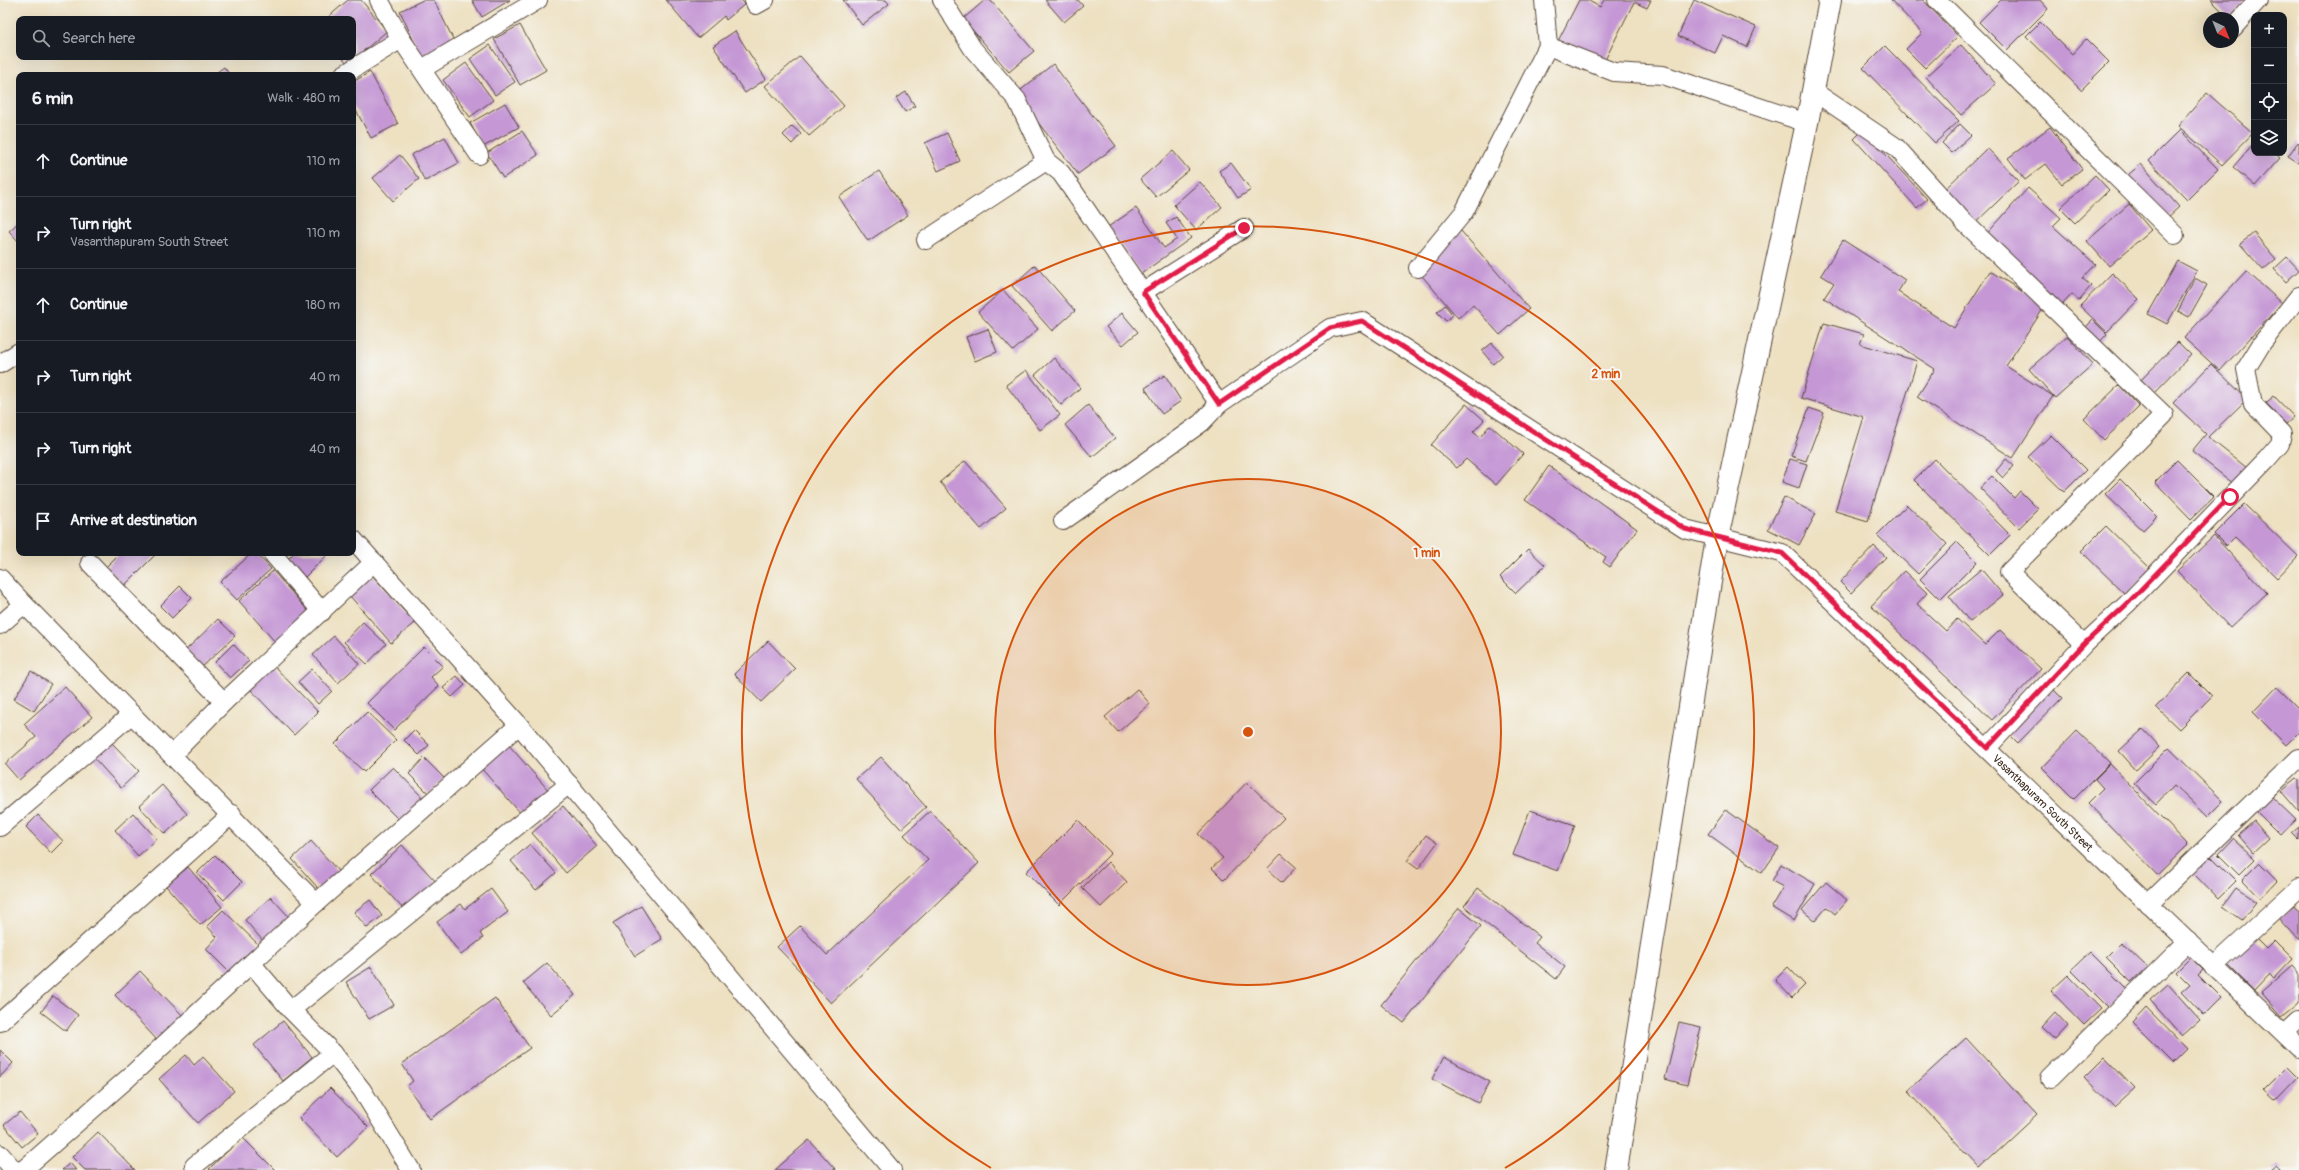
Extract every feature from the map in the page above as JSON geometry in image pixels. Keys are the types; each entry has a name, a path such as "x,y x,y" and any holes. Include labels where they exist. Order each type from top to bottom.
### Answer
{"main road":[{"path":"1616,1170 1718,538 1807,123 1830,0"}],"street":[{"path":"379,0 401,39 479,155"},
{"path":"422,69 538,0"},
{"path":"754,0 756,5 765,0"},
{"path":"942,0 973,50 1017,100 1046,161 1061,173 1219,404"},
{"path":"1418,268 1464,212 1548,46 1544,0"},
{"path":"1937,0 2175,236"},
{"path":"2239,21 2258,0"},
{"path":"348,72 401,39"},
{"path":"1548,46 1614,72 1663,75 1807,123"},
{"path":"1813,91 1896,147 1962,220 2164,415 2009,572 2084,644"},
{"path":"926,240 1046,161"},
{"path":"1143,292 1244,228"},
{"path":"1987,748 2084,644 2127,604 2280,444 2282,434 2253,404 2246,369 2262,343 2299,296"},
{"name":"Vasanthapuram South Street","path":"1063,521 1201,423 1219,404 1330,328 1362,321 1685,529 1782,553 2299,1048"},
{"path":"0,364 16,354"},
{"path":"356,542 428,626 519,724 892,1170"},
{"path":"275,556 322,612"},
{"path":"173,754 224,702 374,562"},
{"path":"90,563 224,702"},
{"path":"0,578 132,714 232,814 316,903"},
{"path":"0,624 24,604"},
{"path":"0,827 132,714"},
{"path":"23,1170 252,964 316,903 519,724"},
{"path":"2148,904 2299,758"},
{"path":"291,1010 569,784"},
{"path":"0,1022 232,814"},
{"path":"2213,967 2299,888"},
{"path":"2050,1078 2188,941"},
{"path":"252,964 291,1010 333,1053 362,1090 411,1170"},
{"path":"2285,1033 2299,1020"},
{"path":"194,1166 333,1053"},
{"path":"0,1154 14,1170"}],"building":[{"path":"348,0 361,0 387,31 356,57 356,16 329,16"},
{"path":"423,0 434,0 455,43 422,59 400,11"},
{"path":"472,0 510,0 482,17"},
{"path":"666,0 741,0 745,4 726,20 724,16 698,38"},
{"path":"843,0 886,0 889,4 862,25"},
{"path":"985,0 990,0 1034,51 1009,72 963,19"},
{"path":"1045,0 1078,0 1083,6 1064,22"},
{"path":"1579,0 1587,0 1600,7 1604,0 1651,0 1647,8 1634,2 1603,64 1558,41"},
{"path":"1694,0 1756,27 1747,47 1723,36 1715,53 1678,36"},
{"path":"1891,0 1923,0 1958,36 1925,68 1906,49 1922,33"},
{"path":"2001,0 2040,0 2048,9 2007,50 1979,22"},
{"path":"2211,0 2246,0 2235,12 2223,12"},
{"path":"2040,22 2072,54 2086,39 2109,62 2081,90 2026,36"},
{"path":"520,25 546,70 520,85 494,39"},
{"path":"735,31 766,79 745,93 713,46"},
{"path":"490,45 515,82 495,95 470,59"},
{"path":"1961,45 1996,84 1961,115 1926,77"},
{"path":"1885,46 1959,121 1935,143 1863,68"},
{"path":"800,56 844,106 809,136 765,86"},
{"path":"345,60 353,60 348,64"},
{"path":"466,63 493,100 470,117 443,80"},
{"path":"1053,64 1116,146 1078,174 1016,94"},
{"path":"224,67 228,72 217,72"},
{"path":"370,72 398,124 371,138 356,110 356,80"},
{"path":"906,92 915,106 905,112 896,98"},
{"path":"2207,93 2251,131 2251,135 2222,165 2178,126"},
{"path":"505,103 519,127 483,147 470,123"},
{"path":"1960,124 1971,135 1952,153 1942,143"},
{"path":"792,126 801,134 792,144 783,135"},
{"path":"2050,127 2082,169 2062,184 2046,164 2025,180 2008,158"},
{"path":"1863,130 1927,199 1917,208 1854,139"},
{"path":"2180,130 2218,169 2187,200 2149,161"},
{"path":"522,131 538,155 503,178 487,153"},
{"path":"947,133 960,161 938,171 925,143"},
{"path":"445,137 459,163 425,181 411,155"},
{"path":"2298,142 2299,143 2299,163 2288,156"},
{"path":"2251,146 2251,156 2278,156 2280,158 2255,186 2233,167"},
{"path":"1987,148 2019,181 1974,224 1943,191"},
{"path":"1173,151 1189,170 1156,197 1140,179"},
{"path":"400,155 419,179 393,201 373,178"},
{"path":"1231,163 1251,190 1238,198 1219,171"},
{"path":"2141,164 2179,207 2167,218 2128,175"},
{"path":"879,171 908,215 868,241 839,197"},
{"path":"2095,175 2109,190 2075,223 2060,208"},
{"path":"1200,182 1222,207 1196,230 1174,205"},
{"path":"2028,188 2061,218 2053,226 2095,264 2082,278 2091,286 2079,300 2072,294 2062,305 1985,236"},
{"path":"2129,204 2151,230 2109,266 2087,241"},
{"path":"1136,208 1164,248 1177,239 1166,223 1176,217 1191,238 1141,274 1108,227"},
{"path":"16,225 16,239 9,231"},
{"path":"1461,231 1529,309 1500,335 1473,305 1458,318 1417,270"},
{"path":"2254,233 2276,259 2263,270 2240,244"},
{"path":"1843,240 1905,280 1898,292 1954,328 1990,271 2045,306 2006,366 2053,396 2013,458 1917,397 1935,369 1824,298 1834,283 1821,275"},
{"path":"2287,257 2299,270 2286,282 2274,269"},
{"path":"2178,261 2197,271 2167,324 2148,314"},
{"path":"1035,265 1075,311 1052,331 1012,286"},
{"path":"2246,271 2282,303 2220,371 2184,338"},
{"path":"2112,273 2139,299 2107,332 2080,306"},
{"path":"2195,278 2207,285 2189,317 2178,311"},
{"path":"1003,290 1038,329 1013,351 978,312"},
{"path":"1445,305 1453,315 1446,321 1437,312"},
{"path":"1122,313 1138,332 1123,345 1106,327"},
{"path":"2093,320 2107,334 2097,345 2082,331"},
{"path":"1824,323 1864,334 1860,344 1917,361 1868,521 1835,511 1864,417 1801,398"},
{"path":"988,329 997,352 975,361 966,337"},
{"path":"2067,336 2093,364 2055,398 2029,369"},
{"path":"2178,342 2191,355 2154,393 2141,380"},
{"path":"1492,343 1503,355 1493,364 1482,351"},
{"path":"1054,358 1080,388 1061,405 1035,375"},
{"path":"2211,364 2247,399 2208,437 2247,468 2234,484 2192,451 2206,434 2173,403"},
{"path":"1026,370 1060,415 1040,430 1006,385"},
{"path":"1165,375 1181,401 1162,414 1145,388"},
{"path":"2119,385 2139,406 2104,440 2084,419"},
{"path":"2274,396 2294,417 2286,424 2266,403"},
{"path":"1466,404 1484,420 1473,432 1480,437 1490,425 1523,454 1496,485 1466,459 1457,468 1431,445"},
{"path":"1088,405 1115,438 1092,457 1065,425"},
{"path":"1809,408 1824,413 1806,461 1791,456"},
{"path":"2051,435 2086,470 2064,492 2028,457"},
{"path":"1790,459 1807,464 1799,488 1782,482"},
{"path":"1935,459 2010,535 1990,555 1914,480"},
{"path":"2006,459 2014,466 2003,478 1996,471"},
{"path":"2177,460 2214,497 2191,519 2155,482"},
{"path":"965,461 1006,508 981,529 940,482"},
{"path":"1549,466 1637,529 1610,567 1603,562 1606,557 1525,500"},
{"path":"1992,476 2014,498 2020,491 2038,509 2019,528 1980,488"},
{"path":"2120,479 2157,516 2143,530 2105,494"},
{"path":"1784,497 1816,514 1799,545 1768,529"},
{"path":"2244,504 2298,556 2277,578 2235,537 2226,546 2214,534"},
{"path":"1907,505 1947,544 1918,574 1877,535"},
{"path":"2106,526 2151,570 2126,595 2081,551"},
{"path":"2214,536 2267,593 2230,628 2177,571"},
{"path":"1957,542 1977,562 1940,599 1920,579"},
{"path":"1874,546 1886,557 1851,593 1840,582"},
{"path":"1528,549 1545,565 1516,593 1500,577"},
{"path":"117,556 154,556 124,586 106,567"},
{"path":"249,556 259,556 271,569 237,600 220,582"},
{"path":"291,556 326,556 305,577 287,560"},
{"path":"1981,569 2003,595 1970,622 1949,596"},
{"path":"273,571 310,613 276,643 239,601"},
{"path":"1904,571 1927,593 1917,604 1946,631 1957,619 1985,645 2000,630 2041,669 1992,720 1871,606"},
{"path":"372,575 415,623 391,643 349,595"},
{"path":"180,586 192,598 172,618 160,606"},
{"path":"218,619 235,636 202,667 186,650"},
{"path":"363,622 386,644 367,664 344,642"},
{"path":"334,636 359,664 338,683 313,655"},
{"path":"768,641 795,669 761,702 734,674"},
{"path":"233,644 249,661 230,678 215,662"},
{"path":"424,647 443,666 431,677 439,686 394,730 367,703"},
{"path":"272,664 318,712 294,735 248,687"},
{"path":"312,669 332,691 318,704 298,682"},
{"path":"31,671 51,684 34,711 14,699"},
{"path":"2189,673 2212,696 2179,729 2156,707"},
{"path":"457,676 465,685 452,697 443,688"},
{"path":"65,687 92,717 19,780 5,764 36,737 24,724"},
{"path":"2277,687 2299,709 2299,732 2286,745 2253,712"},
{"path":"2052,688 2062,698 2018,743 2008,733"},
{"path":"1137,689 1150,704 1118,732 1105,717"},
{"path":"367,712 396,740 364,772 335,744"},
{"path":"2143,729 2160,747 2136,770 2119,751"},
{"path":"414,730 429,745 419,755 404,740"},
{"path":"2077,731 2110,763 2074,799 2042,767"},
{"path":"110,741 139,771 121,788 93,757"},
{"path":"507,743 550,792 523,816 480,767"},
{"path":"2169,748 2223,801 2207,817 2174,785 2156,804 2134,783"},
{"path":"881,757 926,807 901,829 856,779"},
{"path":"424,758 444,778 429,794 409,774"},
{"path":"2110,764 2188,845 2157,875 2088,803 2103,788 2095,779"},
{"path":"393,767 426,801 403,824 369,790"},
{"path":"2297,778 2299,780 2299,812 2281,791"},
{"path":"1247,782 1284,818 1224,880 1212,868 1223,858 1198,834"},
{"path":"162,785 187,814 165,834 139,806"},
{"path":"2271,796 2296,820 2280,835 2256,811"},
{"path":"563,806 597,846 566,873 532,833"},
{"path":"1530,810 1575,825 1558,871 1513,855"},
{"path":"1726,810 1779,848 1762,873 1708,834"},
{"path":"930,811 979,863 831,1003 777,947 800,926 827,955 928,860 904,835"},
{"path":"133,813 157,839 138,856 115,830"},
{"path":"38,815 63,841 51,853 26,827"},
{"path":"1078,820 1111,853 1059,905 1026,872"},
{"path":"2254,821 2268,838 2253,852 2238,835"},
{"path":"2299,827 2299,840 2292,833"},
{"path":"1426,835 1437,843 1418,869 1407,861"},
{"path":"2233,838 2255,859 2239,875 2218,854"},
{"path":"311,841 339,872 319,889 292,859"},
{"path":"530,844 556,873 536,890 511,861"},
{"path":"402,845 437,883 405,911 371,874"},
{"path":"1281,854 1296,867 1282,883 1267,869"},
{"path":"215,855 242,882 224,900 197,873"},
{"path":"2210,855 2236,881 2218,899 2193,873"},
{"path":"1108,862 1127,882 1101,907 1082,888"},
{"path":"2259,863 2277,881 2260,899 2242,880"},
{"path":"1781,864 1815,884 1794,921 1771,907 1783,887 1772,881"},
{"path":"188,867 222,907 200,925 166,886"},
{"path":"1826,882 1847,900 1835,914 1827,907 1815,921 1802,910"},
{"path":"1478,888 1540,937 1535,943 1565,967 1556,979 1464,906"},
{"path":"2236,888 2256,902 2242,920 2223,906"},
{"path":"491,889 508,912 480,933 483,938 461,955 437,922 461,904 465,909"},
{"path":"271,897 290,918 263,941 245,920"},
{"path":"370,900 382,916 367,928 354,912"},
{"path":"641,906 662,939 635,956 613,923"},
{"path":"2294,906 2299,912 2299,940 2279,918"},
{"path":"1459,908 1481,926 1404,1023 1381,1005"},
{"path":"223,910 261,947 233,976 206,949 217,937 207,926"},
{"path":"2253,936 2266,949 2274,941 2292,959 2274,978 2270,974 2254,991 2226,963"},
{"path":"2121,942 2147,967 2131,982 2106,957"},
{"path":"2090,952 2128,990 2109,1008 2071,970"},
{"path":"2190,957 2203,970 2198,975 2221,998 2204,1015 2182,992 2190,985 2176,971"},
{"path":"547,963 575,995 551,1015 523,983"},
{"path":"2293,965 2299,972 2299,1003 2282,1017 2261,993"},
{"path":"371,967 394,1005 369,1019 346,982"},
{"path":"1788,967 1805,985 1792,998 1775,980"},
{"path":"140,971 184,1017 158,1041 115,995"},
{"path":"2068,975 2101,1009 2084,1025 2051,991"},
{"path":"2168,984 2200,1020 2182,1036 2150,1000"},
{"path":"53,996 78,1015 66,1031 41,1012"},
{"path":"495,998 530,1048 430,1119 407,1086 413,1081 402,1064"},
{"path":"2146,1007 2187,1049 2173,1063 2132,1022"},
{"path":"2055,1012 2068,1026 2055,1040 2041,1027"},
{"path":"283,1021 312,1057 283,1081 254,1045"},
{"path":"1679,1022 1701,1027 1687,1085 1665,1079"},
{"path":"1966,1038 2037,1115 1980,1168 1908,1091"},
{"path":"0,1050 13,1063 0,1077"},
{"path":"186,1055 194,1065 203,1057 234,1091 198,1123 159,1079"},
{"path":"1444,1057 1490,1082 1478,1103 1432,1079"},
{"path":"2104,1057 2134,1088 2113,1107 2084,1077"},
{"path":"2287,1067 2298,1078 2276,1101 2264,1090"},
{"path":"330,1088 368,1127 337,1157 299,1118"},
{"path":"20,1112 38,1134 22,1147 4,1125"},
{"path":"98,1132 135,1170 85,1170 72,1157"},
{"path":"242,1137 275,1170 209,1169"},
{"path":"809,1140 836,1170 775,1170"},
{"path":"70,1163 76,1170 62,1170"},
{"path":"2277,1165 2282,1170 2271,1170"}],"route":[{"path":"1244,228 1143,292 1219,404 1330,328 1362,321 1685,529 1782,553 1987,748 2084,644 2127,604 2230,497"}]}
